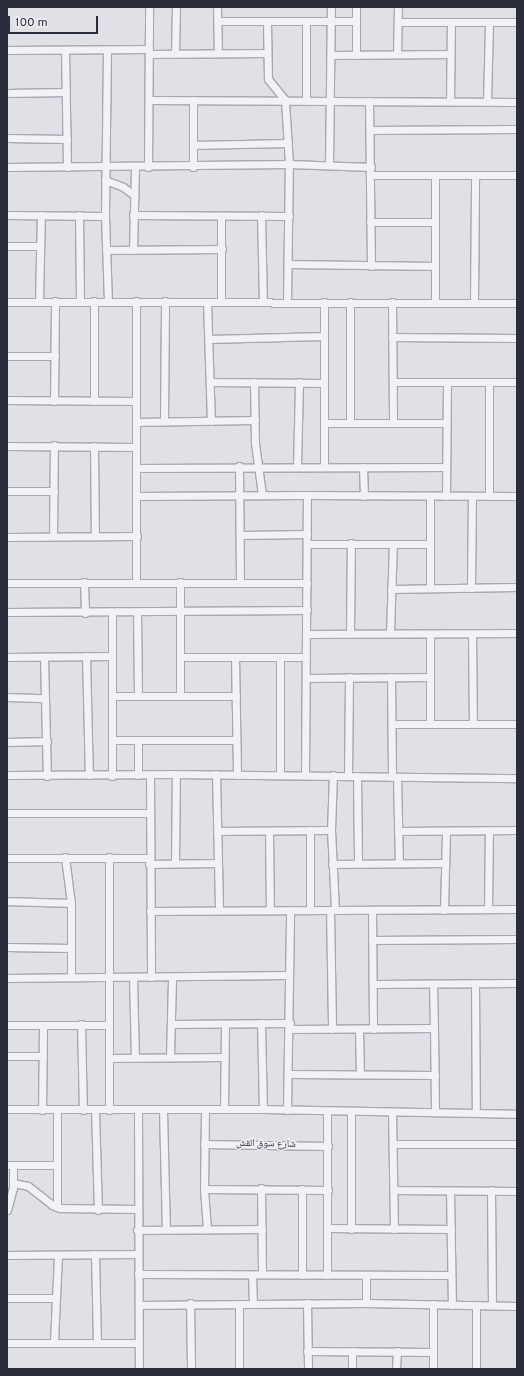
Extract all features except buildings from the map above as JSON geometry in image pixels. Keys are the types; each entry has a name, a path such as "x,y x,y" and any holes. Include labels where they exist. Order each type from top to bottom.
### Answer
{"street":[{"path":"148,7 148,167"},
{"path":"175,54 176,7"},
{"path":"217,7 218,53"},
{"path":"329,165 331,7"},
{"path":"356,7 356,55"},
{"path":"397,54 398,7"},
{"path":"218,21 356,21"},
{"path":"267,21 268,79 285,100 289,164 290,264 288,302"},
{"path":"306,21 306,100"},
{"path":"398,22 517,22"},
{"path":"450,22 450,101"},
{"path":"487,101 489,22"},
{"path":"7,50 107,50 175,54 267,53"},
{"path":"65,50 67,167"},
{"path":"107,50 105,216 108,301"},
{"path":"331,55 450,54"},
{"path":"7,93 66,92"},
{"path":"149,100 517,102"},
{"path":"193,100 193,167"},
{"path":"369,101 371,266"},
{"path":"370,130 517,129"},
{"path":"7,138 67,139"},
{"path":"193,145 288,143"},
{"path":"7,167 106,168 289,164 329,165 370,171 435,175 517,175"},
{"path":"133,250 135,167"},
{"path":"435,175 435,302"},
{"path":"474,302 475,175"},
{"path":"105,180 123,187 134,196"},
{"path":"7,215 105,216"},
{"path":"39,301 41,215"},
{"path":"79,215 80,301"},
{"path":"133,215 289,216"},
{"path":"261,215 263,302"},
{"path":"221,216 221,302"},
{"path":"370,222 435,222"},
{"path":"7,246 40,246"},
{"path":"106,250 222,249"},
{"path":"290,264 435,266"},
{"path":"54,401 55,301"},
{"path":"94,301 94,401"},
{"path":"136,301 136,581"},
{"path":"7,302 165,301 517,303"},
{"path":"164,421 165,301"},
{"path":"207,302 211,421"},
{"path":"324,302 324,467"},
{"path":"350,302 350,423"},
{"path":"392,302 393,422"},
{"path":"209,339 324,336"},
{"path":"392,337 517,338"},
{"path":"7,356 55,356"},
{"path":"210,382 324,383"},
{"path":"254,382 258,466 262,495"},
{"path":"298,466 299,382"},
{"path":"393,382 517,382"},
{"path":"489,496 490,382"},
{"path":"446,383 446,496"},
{"path":"7,400 136,401"},
{"path":"136,422 255,420"},
{"path":"324,423 445,423"},
{"path":"7,446 54,445 136,447"},
{"path":"53,536 54,445"},
{"path":"94,446 95,536"},
{"path":"136,468 239,466 445,467"},
{"path":"239,466 241,495 240,581"},
{"path":"363,467 364,496"},
{"path":"7,491 54,491"},
{"path":"305,775 307,495"},
{"path":"136,496 517,496"},
{"path":"430,496 430,588"},
{"path":"471,588 472,496"},
{"path":"241,535 307,534"},
{"path":"7,536 137,536"},
{"path":"350,634 351,543"},
{"path":"307,544 430,544"},
{"path":"390,633 393,544"},
{"path":"7,582 240,581 307,583"},
{"path":"84,582 85,613"},
{"path":"180,582 180,696"},
{"path":"391,589 517,587"},
{"path":"7,612 112,613 307,610"},
{"path":"137,612 138,695"},
{"path":"112,613 112,776"},
{"path":"307,634 517,633"},
{"path":"430,634 430,723"},
{"path":"472,634 473,723"},
{"path":"86,656 89,775"},
{"path":"7,657 112,656"},
{"path":"44,657 47,776"},
{"path":"180,657 306,657"},
{"path":"236,657 237,775"},
{"path":"280,657 280,775"},
{"path":"391,677 394,777 399,863"},
{"path":"306,678 430,677"},
{"path":"348,776 349,678"},
{"path":"112,696 236,696"},
{"path":"7,697 45,698"},
{"path":"392,724 517,724"},
{"path":"112,740 236,740"},
{"path":"7,742 47,741"},
{"path":"138,741 138,775"},
{"path":"175,863 176,774"},
{"path":"7,776 216,774 517,778"},
{"path":"216,774 219,910"},
{"path":"150,775 148,813 150,977"},
{"path":"332,1029 333,910 331,830 333,775"},
{"path":"357,776 358,862"},
{"path":"7,813 148,813"},
{"path":"310,830 310,910"},
{"path":"217,831 331,830"},
{"path":"488,909 489,830"},
{"path":"398,831 517,830"},
{"path":"269,831 270,910"},
{"path":"444,910 446,831"},
{"path":"65,857 71,903 71,977"},
{"path":"7,858 109,857 175,863 217,863"},
{"path":"109,857 109,1110"},
{"path":"332,864 358,862 445,863"},
{"path":"7,901 71,903"},
{"path":"150,912 219,910 517,909"},
{"path":"287,1110 290,1026 290,910"},
{"path":"372,910 373,1029"},
{"path":"372,940 517,939"},
{"path":"7,947 70,948"},
{"path":"7,978 289,975"},
{"path":"134,977 135,1057"},
{"path":"170,1056 172,977"},
{"path":"373,984 517,983"},
{"path":"433,984 436,1075 435,1112"},
{"path":"475,984 476,1113"},
{"path":"171,1024 261,1023 359,1030 434,1028"},
{"path":"261,1023 263,1109"},
{"path":"7,1026 81,1024 108,1025"},
{"path":"81,1024 83,1110"},
{"path":"224,1109 225,1024"},
{"path":"42,1110 43,1025"},
{"path":"359,1030 360,1074"},
{"path":"7,1056 43,1056"},
{"path":"108,1058 224,1056"},
{"path":"288,1074 436,1075"},
{"path":"57,1207 56,1165 58,1109"},
{"path":"7,1110 263,1109 351,1112 517,1114"},
{"path":"95,1110 98,1210"},
{"path":"138,1110 137,1209 139,1369"},
{"path":"163,1110 166,1229"},
{"path":"205,1110 204,1189 207,1229"},
{"path":"327,1111 327,1275"},
{"path":"351,1112 352,1229"},
{"path":"392,1112 394,1144 394,1229"},
{"name":"شارع سوق القش","path":"204,1144 328,1146"},
{"path":"394,1144 517,1144"},
{"path":"7,1210 14,1182 10,1165 56,1165"},
{"path":"14,1182 31,1188 57,1207 98,1210 137,1209"},
{"path":"204,1189 261,1188 328,1190"},
{"path":"261,1188 262,1274"},
{"path":"302,1189 302,1275"},
{"path":"394,1190 517,1190"},
{"path":"491,1190 492,1305"},
{"path":"450,1191 450,1275 452,1305"},
{"path":"328,1228 451,1229"},
{"path":"138,1230 262,1229"},
{"path":"95,1254 97,1343"},
{"path":"7,1255 138,1254"},
{"path":"54,1341 58,1255"},
{"path":"138,1274 366,1276 450,1275"},
{"path":"252,1275 253,1303"},
{"path":"366,1276 366,1303"},
{"path":"7,1298 55,1298"},
{"path":"139,1305 190,1303 366,1303 517,1306"},
{"path":"190,1303 191,1369"},
{"path":"307,1303 308,1369"},
{"path":"239,1304 239,1369"},
{"path":"433,1304 433,1369"},
{"path":"476,1305 476,1369"},
{"path":"7,1343 54,1341 138,1343"},
{"path":"307,1351 352,1350 432,1352"},
{"path":"352,1350 352,1369"},
{"path":"396,1369 397,1351"}]}
